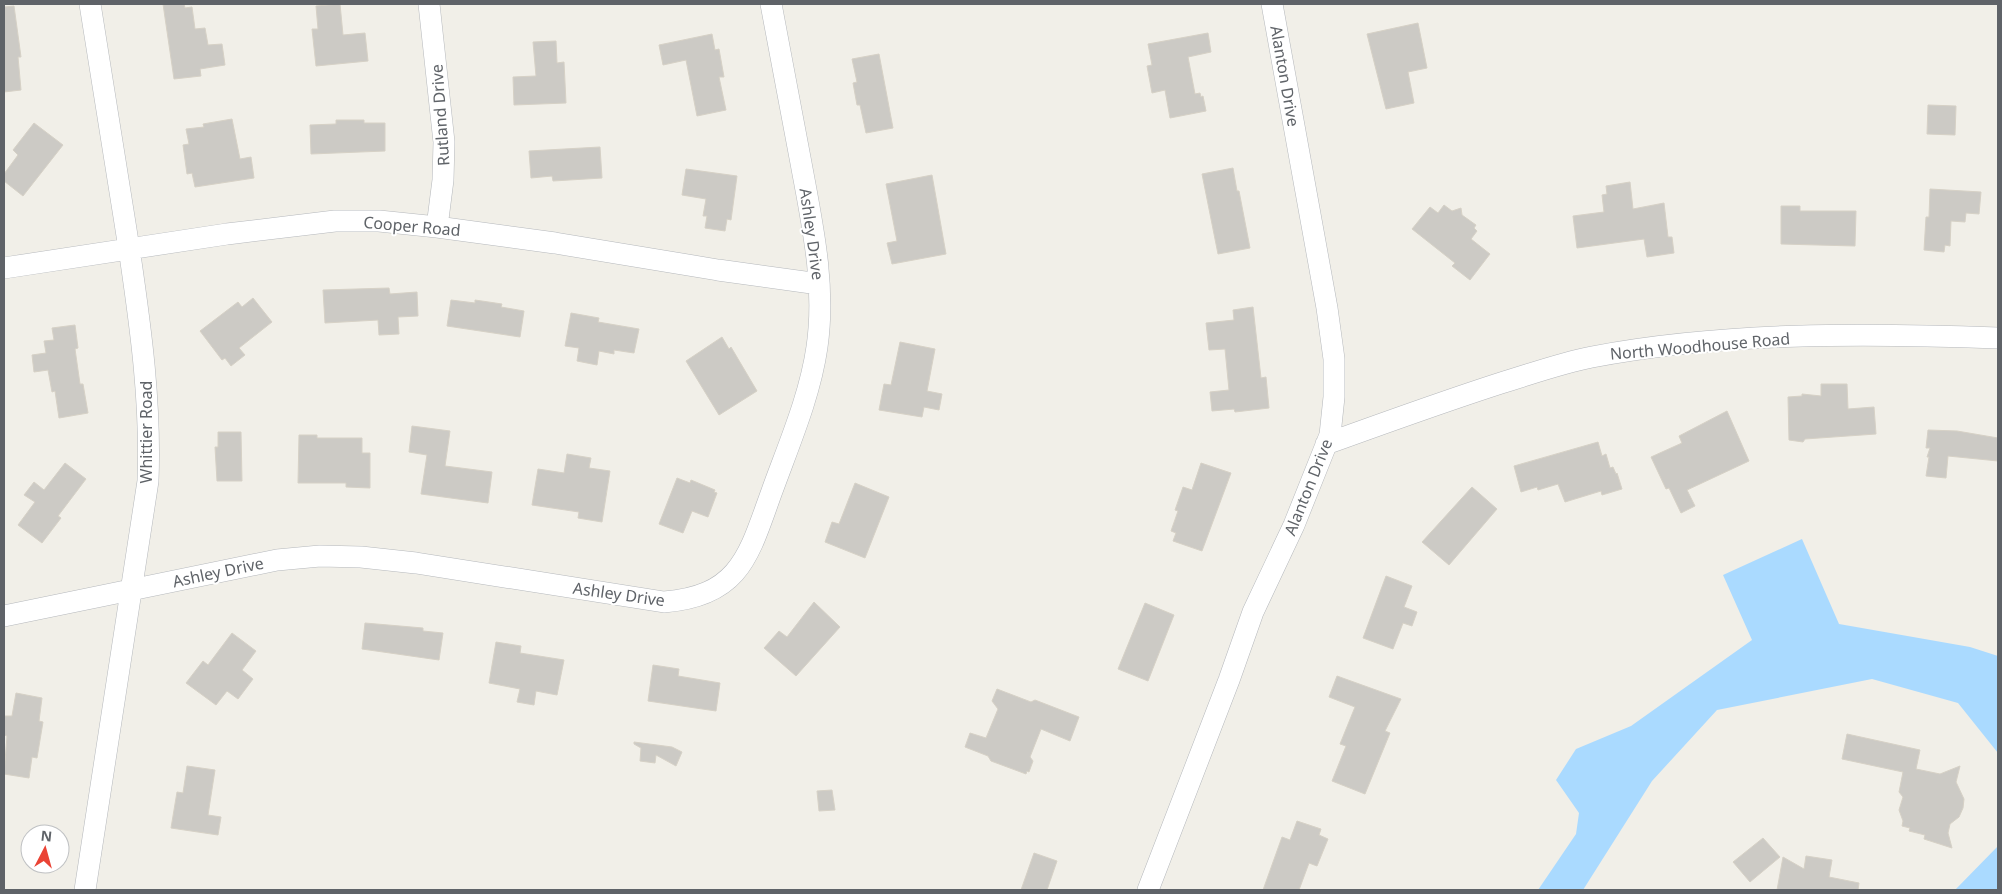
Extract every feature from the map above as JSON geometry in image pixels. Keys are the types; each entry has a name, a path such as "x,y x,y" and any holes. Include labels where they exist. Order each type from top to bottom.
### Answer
{"street":[{"name":"Whittier Road","path":"85,890 148,481 149,442 142,343 90,4"},
{"name":"Rutland Drive","path":"429,4 444,142 443,180 437,227"},
{"name":"Ashley Drive","path":"4,616 277,560 320,556 360,557 416,563 664,602 702,596 721,586 737,572 757,534 810,384 817,346 819,284 814,234 771,4"},
{"name":"Alanton Drive","path":"1148,890 1229,680 1253,612 1294,525 1330,435 1334,397 1334,359 1327,308 1272,4"},
{"name":"Cooper Road","path":"4,268 227,234 335,222 379,221 555,243 718,270 819,284"},
{"name":"North Woodhouse Road","path":"1326,444 1427,407 1529,374 1591,357 1671,346 1752,339 1856,335 1998,338"}],"water":[{"path":"1802,539 1839,624 1970,647 1998,656 1998,753 1958,703 1872,679 1717,710 1652,781 1583,890 1538,890 1576,834 1579,813 1556,780 1576,749 1631,726 1752,640 1723,575"},
{"path":"1998,846 1998,890 1955,890"}],"building":[{"path":"163,4 184,4 185,8 192,7 195,29 205,28 208,45 222,44 225,65 200,69 201,76 174,79"},
{"path":"340,4 343,35 365,33 368,61 316,66 312,29 318,29 316,6"},
{"path":"14,6 21,57 18,57 21,90 4,92 4,7"},
{"path":"1418,23 1427,68 1408,72 1414,103 1386,109 1367,34"},
{"path":"1208,33 1211,52 1188,57 1195,94 1200,93 1201,97 1203,96 1206,111 1170,118 1165,90 1152,93 1147,66 1152,65 1148,44"},
{"path":"712,34 715,50 719,49 724,77 719,77 726,110 697,116 686,60 663,65 659,45"},
{"path":"556,41 557,63 564,62 566,103 514,105 513,77 536,76 533,42"},
{"path":"879,54 893,128 866,133 860,105 857,105 853,83 857,82 852,59"},
{"path":"1928,105 1956,106 1955,135 1927,134"},
{"path":"232,119 240,159 251,157 254,178 195,187 192,173 187,174 183,145 189,144 186,129 204,127 203,124"},
{"path":"336,120 364,120 364,123 385,123 385,151 311,154 310,125 336,124"},
{"path":"34,123 63,145 23,196 4,181 4,174 18,155 13,150"},
{"path":"600,147 602,178 553,181 552,176 531,178 529,151"},
{"path":"1233,168 1250,248 1218,254 1202,174"},
{"path":"686,169 737,176 731,220 727,219 725,231 705,228 707,216 703,216 706,199 682,195"},
{"path":"932,175 946,254 892,264 887,243 897,241 886,184"},
{"path":"1630,182 1633,209 1664,203 1668,237 1672,237 1674,253 1647,257 1644,239 1577,248 1573,216 1604,212 1602,195 1607,194 1606,186"},
{"path":"1930,189 1981,192 1979,214 1966,213 1965,222 1951,221 1950,246 1945,245 1944,252 1924,250 1926,217 1929,217"},
{"path":"1444,205 1452,211 1461,208 1462,215 1476,225 1474,228 1477,231 1471,239 1490,254 1470,280 1452,266 1455,263 1412,229 1430,207 1438,213"},
{"path":"1781,206 1800,206 1800,211 1856,211 1855,246 1781,244"},
{"path":"389,288 390,294 417,292 418,316 398,317 399,334 379,335 378,320 325,323 323,290"},
{"path":"253,298 272,322 239,348 245,355 231,366 225,358 222,360 200,331 238,302 242,307"},
{"path":"451,300 475,303 475,300 502,304 501,307 524,311 520,337 447,326"},
{"path":"1253,307 1261,378 1266,377 1269,408 1235,412 1234,409 1212,411 1210,392 1229,390 1225,349 1209,350 1206,323 1234,320 1233,310"},
{"path":"571,313 599,318 598,322 639,329 634,353 614,350 614,354 599,351 597,365 577,361 579,348 565,346"},
{"path":"75,325 78,348 75,349 80,384 83,384 88,413 59,418 55,391 52,392 48,370 34,372 32,355 46,353 44,341 54,340 52,328"},
{"path":"722,337 729,349 731,347 757,391 719,415 686,361"},
{"path":"900,342 935,349 927,391 942,394 939,410 924,407 922,417 879,410 884,384 891,385"},
{"path":"1821,384 1847,384 1848,409 1874,407 1876,434 1805,439 1803,442 1789,440 1788,397 1802,396 1802,394 1821,396"},
{"path":"1727,411 1749,461 1687,490 1695,506 1681,513 1669,488 1666,489 1651,457 1682,443 1679,436"},
{"path":"412,426 450,431 445,466 492,472 488,503 421,494 427,455 409,452"},
{"path":"1928,430 1957,431 1998,438 1998,461 1948,456 1946,478 1926,476 1929,457 1927,457 1930,448 1926,448"},
{"path":"218,432 241,432 242,481 217,481 215,447 218,447"},
{"path":"299,435 317,435 317,438 362,438 362,453 370,453 370,488 346,487 346,483 298,483"},
{"path":"1598,442 1602,456 1606,454 1610,468 1613,467 1617,473 1622,489 1602,495 1601,491 1565,502 1558,484 1538,490 1537,487 1521,492 1514,466"},
{"path":"567,454 591,458 589,468 610,471 602,522 578,518 579,512 532,505 538,469 564,473"},
{"path":"65,463 86,479 58,516 61,518 42,543 18,525 35,502 24,495 34,482 44,490"},
{"path":"1201,463 1231,473 1202,551 1173,541 1176,533 1171,531 1178,511 1175,510 1183,487 1192,490"},
{"path":"677,478 690,483 691,480 715,490 714,492 717,493 708,517 692,511 683,533 659,524"},
{"path":"855,483 889,497 865,558 825,542 832,522 839,524"},
{"path":"1472,487 1497,509 1449,565 1422,542"},
{"path":"1386,576 1412,586 1404,607 1417,612 1412,626 1403,623 1393,649 1363,638"},
{"path":"814,602 840,627 796,676 764,648 779,631 787,637"},
{"path":"1145,603 1174,615 1148,681 1118,669"},
{"path":"365,623 423,628 423,631 443,633 439,660 362,649"},
{"path":"232,633 256,651 242,670 253,679 238,699 227,691 216,705 186,683 203,661 208,665"},
{"path":"496,642 521,646 520,653 564,660 557,695 536,691 534,705 517,702 520,689 489,683"},
{"path":"653,665 679,669 678,676 720,683 716,711 648,701"},
{"path":"1337,676 1401,699 1385,731 1390,733 1365,794 1332,781 1346,746 1340,744 1355,707 1329,697"},
{"path":"997,689 1031,702 1035,700 1079,717 1070,741 1041,729 1030,757 1033,761 1029,772 1027,771 1026,774 991,761 988,756 965,747 970,733 986,738 998,709 992,701"},
{"path":"16,693 42,698 39,721 43,722 37,758 32,757 29,778 4,774 7,736 4,735 4,716 12,716"},
{"path":"1847,734 1920,750 1916,769 1940,774 1960,766 1956,782 1964,799 1959,817 1950,824 1948,833 1952,848 1924,839 1925,835 1909,831 1910,828 1902,826 1903,821 1899,810 1903,797 1899,792 1903,772 1842,759"},
{"path":"634,742 672,747 682,752 676,766 656,755 655,763 640,761 641,748 634,744"},
{"path":"187,766 215,770 208,815 221,817 218,835 171,828 177,792 183,793"},
{"path":"832,790 835,810 819,811 817,791"},
{"path":"1297,821 1321,829 1319,835 1328,839 1317,866 1309,863 1299,890 1263,890 1282,837 1290,840"},
{"path":"1763,838 1780,857 1750,882 1733,862"},
{"path":"1034,853 1057,861 1047,890 1021,890"},
{"path":"1806,856 1832,860 1829,877 1859,883 1858,890 1777,890 1783,857 1804,869"}]}
